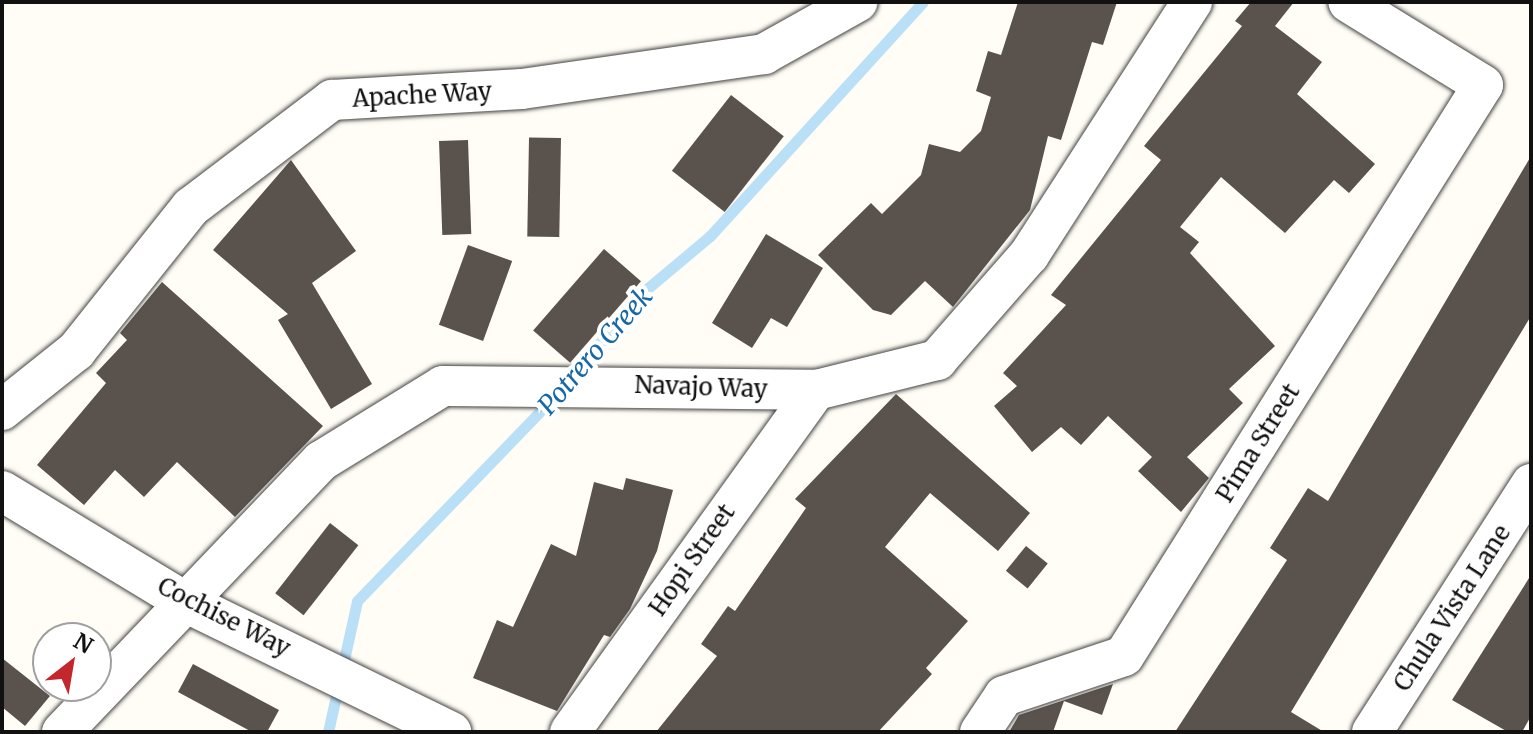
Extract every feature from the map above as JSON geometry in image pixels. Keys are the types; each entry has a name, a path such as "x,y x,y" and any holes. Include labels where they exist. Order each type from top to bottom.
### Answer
{"street":[{"name":"Apache Way","path":"2,410 76,351 191,207 332,100 522,89 764,54 857,2"},
{"name":"Navajo Way","path":"62,732 321,461 443,386 605,384 816,390 937,360 1029,255 1192,2"},
{"name":"Pima Street","path":"980,732 1004,696 1124,656 1483,85 1348,2"},
{"name":"Hopi Street","path":"570,732 816,390"},
{"name":"Chula Vista Lane","path":"1372,732 1531,484"},
{"name":"Cochise Way","path":"2,491 187,603 415,710 451,732"}],"building":[{"path":"1018,2 1117,2 1103,45 1092,42 1061,140 1048,136 1030,210 953,307 925,281 891,315 873,310 818,255 871,203 882,214 921,175 929,144 960,152 981,131 991,97 976,91 988,51 1001,55"},
{"path":"1251,2 1294,2 1275,26 1322,62 1297,94 1375,164 1349,193 1334,180 1285,233 1221,177 1180,227 1199,242 1190,253 1275,346 1229,389 1243,403 1187,457 1209,478 1181,512 1138,471 1152,457 1108,416 1081,445 1061,427 1032,452 994,406 1017,386 1003,373 1066,305 1051,295 1161,160 1144,146 1242,26 1235,21"},
{"path":"731,95 784,136 725,212 672,171"},
{"path":"529,137 561,138 559,237 527,236"},
{"path":"468,140 471,234 442,235 439,141"},
{"path":"1531,156 1531,316 1291,712 1324,732 1175,732 1287,560 1270,548 1308,488 1328,501"},
{"path":"291,160 356,251 312,283 372,384 331,409 278,320 288,314 213,250"},
{"path":"766,234 823,268 787,327 771,318 752,348 712,323"},
{"path":"468,245 512,261 483,341 439,325"},
{"path":"604,249 641,281 570,363 533,331"},
{"path":"162,282 323,426 235,517 177,462 144,497 115,470 84,505 37,465 106,383 96,373 127,340 120,333"},
{"path":"896,394 1030,513 998,551 930,493 885,547 968,621 926,668 932,674 878,732 656,732 717,656 701,644 728,606 735,611 806,508 795,499"},
{"path":"626,478 673,490 657,551 630,609 610,637 604,635 557,711 473,678 497,620 513,627 551,544 576,556 594,482 623,490"},
{"path":"330,523 358,545 304,615 275,593"},
{"path":"1026,546 1048,564 1028,588 1006,571"},
{"path":"1531,575 1531,716 1522,732 1508,732 1452,700"},
{"path":"2,658 32,682 32,702 45,702 25,726 2,707"},
{"path":"193,664 279,710 267,732 252,732 178,692"},
{"path":"1113,684 1102,715 1064,701 1053,732 1009,732 1019,715"}],"waterway":[{"name":"Potrero Creek","path":"571,377 642,293 710,236 923,2"},
{"name":"Potrero Creek","path":"328,732 357,601 555,396"}]}
